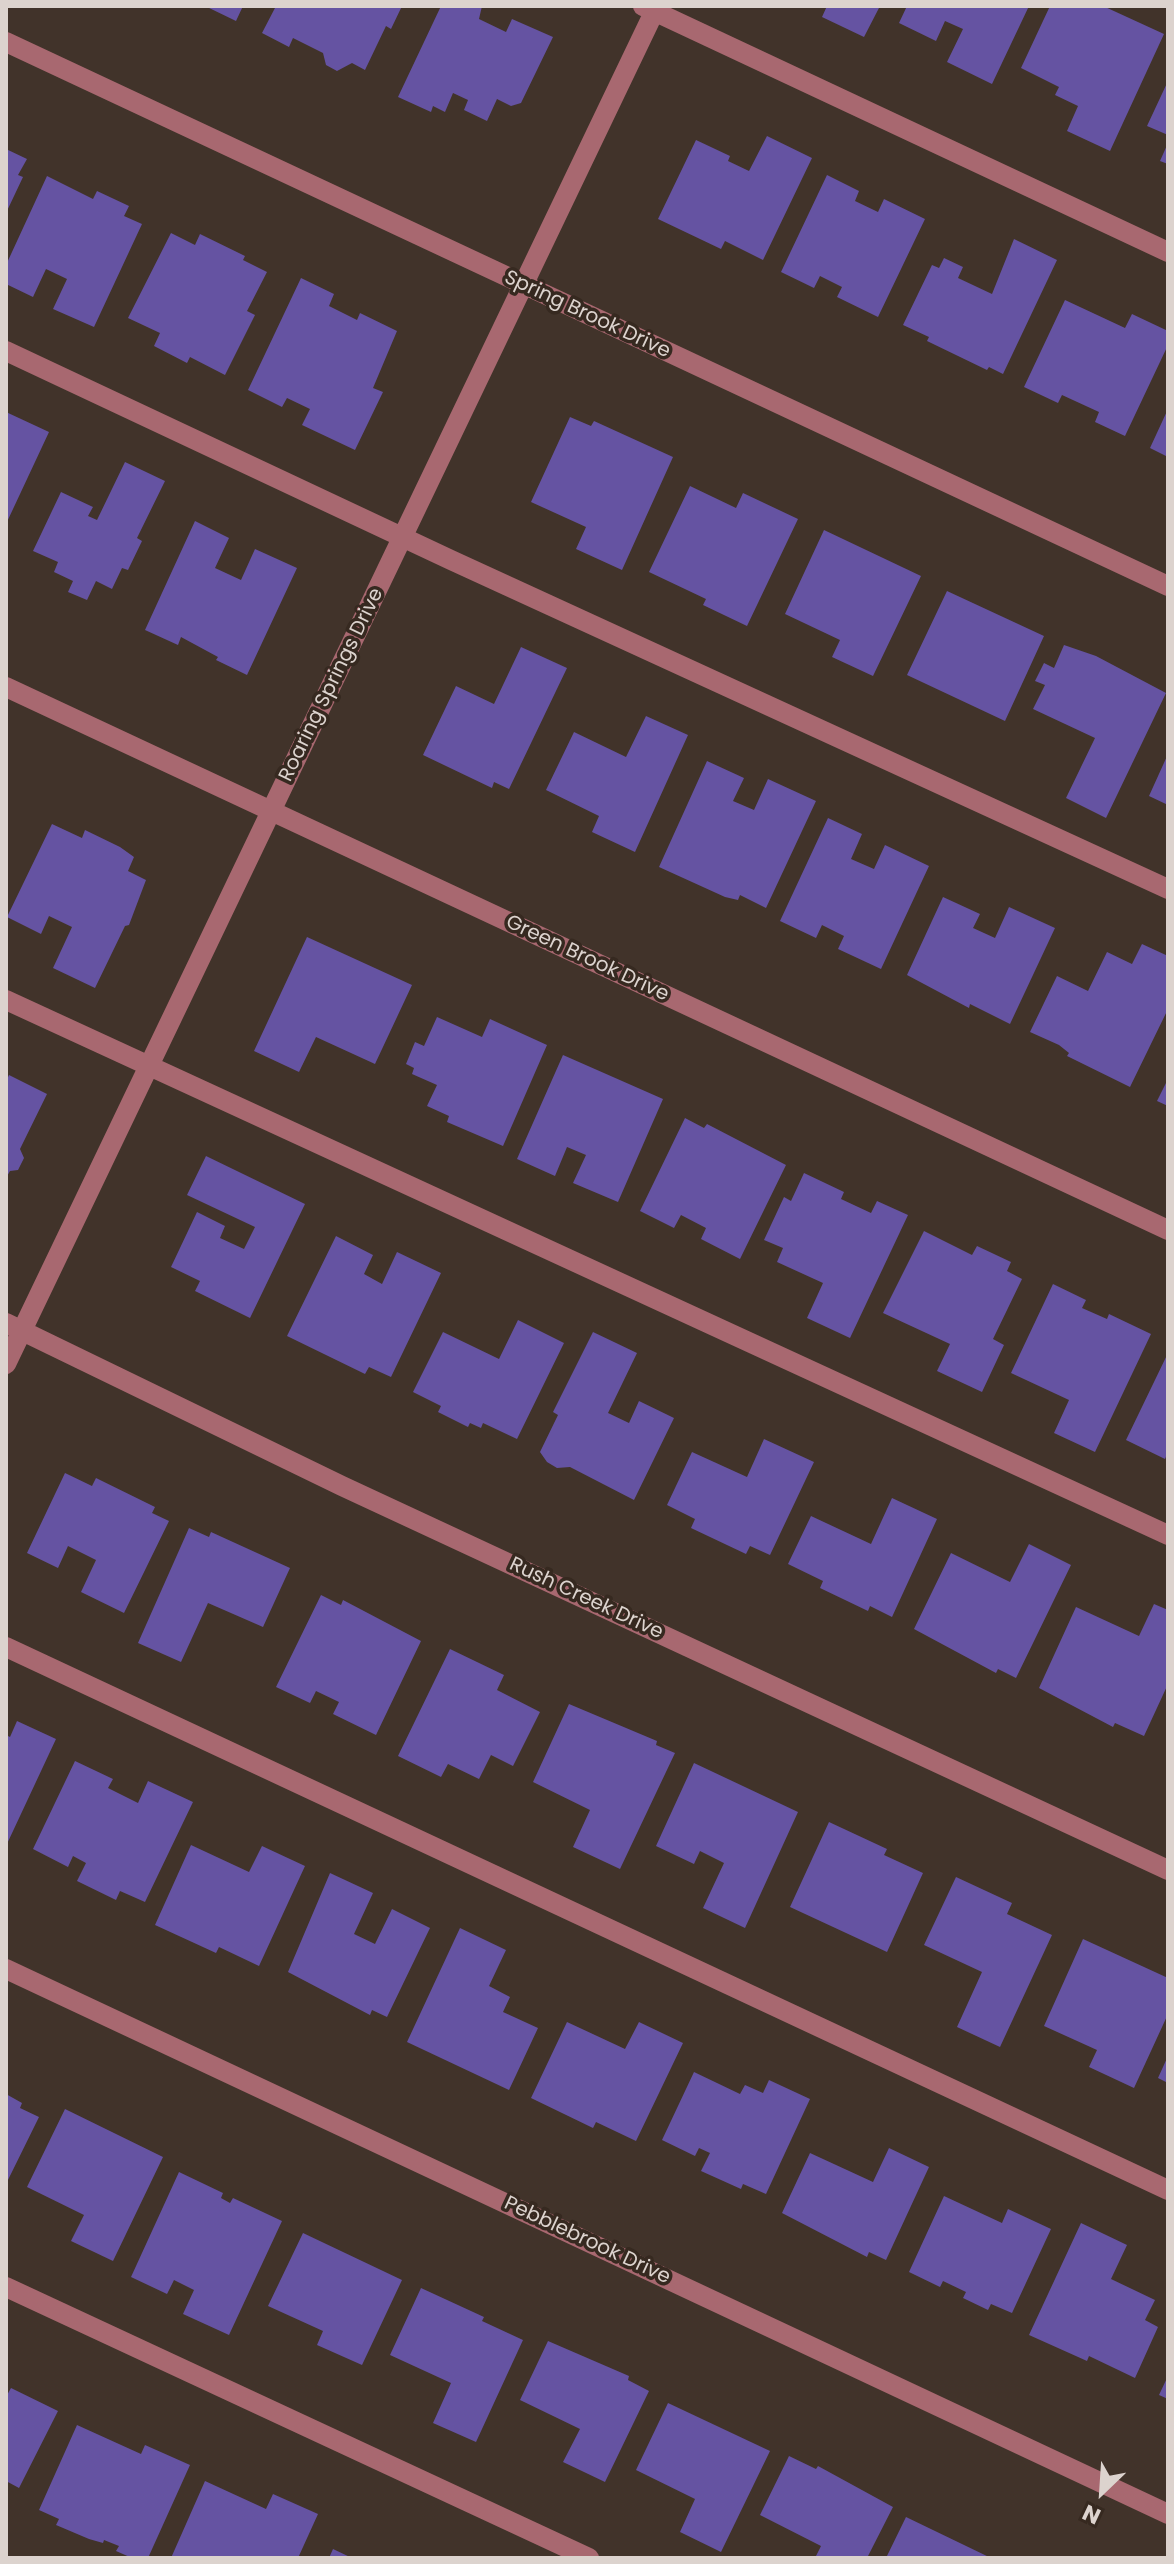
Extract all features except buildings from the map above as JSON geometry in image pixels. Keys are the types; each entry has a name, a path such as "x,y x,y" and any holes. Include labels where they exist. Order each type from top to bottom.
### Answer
{"street":[{"path":"651,8 1168,252"},
{"name":"Roaring Springs Drive","path":"6,1364 14,1327 149,1066 523,285 651,8"},
{"name":"Spring Brook Drive","path":"6,42 1168,586"},
{"path":"6,351 402,537 1168,889"},
{"name":"Green Brook Drive","path":"6,687 1168,1230"},
{"path":"6,1000 1168,1535"},
{"name":"Rush Creek Drive","path":"14,1327 342,1486 1168,1870"},
{"path":"6,1647 1168,2190"},
{"name":"Pebblebrook Drive","path":"6,1969 1168,2514"},
{"path":"6,2287 589,2558"}]}
